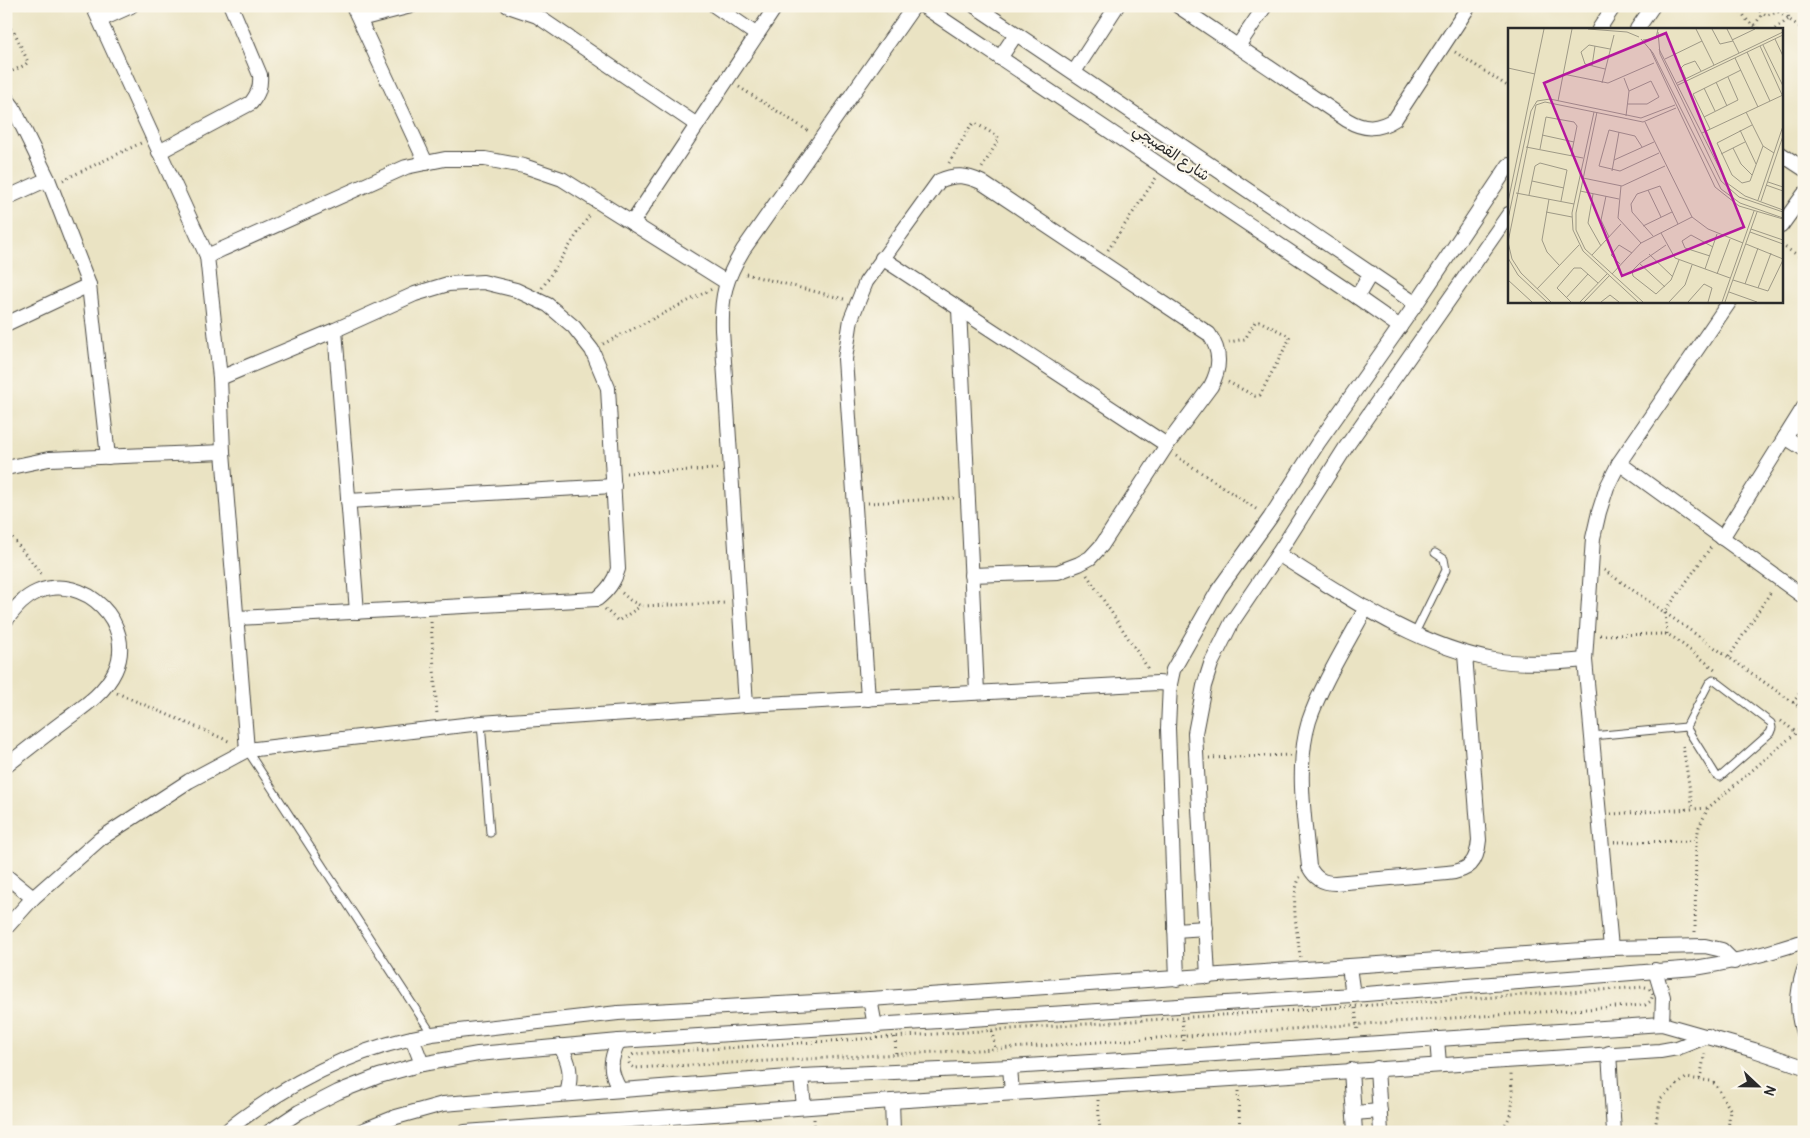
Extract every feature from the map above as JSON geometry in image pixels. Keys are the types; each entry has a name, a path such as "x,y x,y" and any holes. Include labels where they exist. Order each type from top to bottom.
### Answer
{"street":[{"path":"94,6 207,256 220,378 223,452 247,750"},
{"path":"100,20 131,6"},
{"path":"159,152 251,103 257,95 261,85 260,75 231,6"},
{"path":"354,6 426,163"},
{"path":"360,19 411,6"},
{"path":"508,6 537,16 697,125"},
{"path":"715,6 757,35"},
{"path":"632,223 776,6"},
{"path":"746,705 721,309 729,276 743,250 914,6"},
{"name":"شارع القصبجي","path":"923,6 1400,327"},
{"name":"شارع القصبجي","path":"975,6 1416,304"},
{"path":"1074,72 1117,6"},
{"path":"1178,6 1352,123 1366,128 1386,125 1394,119 1469,6"},
{"path":"1238,46 1265,6"},
{"path":"1600,28 1614,6"},
{"path":"1638,28 1653,6"},
{"path":"1000,58 1016,34"},
{"path":"6,98 13,107 50,182 89,285 108,456"},
{"path":"1782,154 1802,164"},
{"path":"207,256 406,167 445,159 485,159 524,166 562,179 632,223 729,276"},
{"path":"1177,979 1168,728 1164,683 1220,589 1270,518 1318,442 1416,304 1508,166"},
{"path":"868,698 845,359 851,319 866,282 939,181 949,176 960,175 976,179 1209,334 1216,343 1219,354 1219,365 1211,386 1166,447 1102,545 1090,558 1058,572 971,575"},
{"path":"6,198 50,182"},
{"path":"1782,225 1804,194"},
{"path":"1208,977 1195,733 1198,709 1211,664 1232,622 1346,447 1508,215"},
{"path":"882,258 1166,447"},
{"path":"1357,297 1371,273"},
{"path":"220,378 415,294 448,284 483,282 516,290 548,305 574,327 592,350 608,388 618,569 614,581 607,591 595,599 237,618"},
{"path":"6,324 89,285"},
{"path":"1610,948 1585,660 1593,538 1598,512 1607,486 1619,463 1729,302"},
{"path":"959,309 977,692"},
{"path":"335,330 357,612"},
{"path":"1720,537 1804,407"},
{"path":"1785,437 1804,449"},
{"path":"1318,442 1346,447"},
{"path":"6,468 49,459 223,452"},
{"path":"1619,463 1804,597"},
{"path":"348,501 613,480"},
{"path":"1278,554 1366,608 1415,633 1465,654 1525,663 1585,660"},
{"path":"6,620 24,600 37,592 52,588 73,589 92,597 107,611 117,630 120,650 115,670 105,688 6,766"},
{"path":"1366,608 1320,694 1309,722 1303,755 1302,781 1309,867 1319,880 1335,883 1460,872 1471,865 1478,854 1478,840 1465,654"},
{"path":"6,928 32,898 100,839 190,781 247,750 481,723 746,705 1164,683"},
{"path":"6,876 32,898"},
{"path":"1176,930 1206,928"},
{"path":"269,1132 300,1112 338,1092 379,1076 422,1064 478,1054 619,1041 875,1026 895,1030 1353,1000 1655,970 1695,968 1734,962 1804,941"},
{"path":"226,1132 274,1097 317,1072 363,1052 432,1034 618,1013 1208,977 1610,948 1705,946 1722,950 1734,962"},
{"path":"1349,967 1353,1000"},
{"path":"1655,970 1663,997 1662,1024"},
{"path":"1804,970 1798,988 1798,1015 1804,1036"},
{"path":"870,999 875,1026"},
{"path":"359,1132 396,1117 443,1104 801,1076 1004,1067 1662,1024 1708,1036 1804,1067"},
{"path":"465,1132 804,1107 1660,1050 1677,1048 1708,1036"},
{"path":"412,1038 422,1064"},
{"path":"1437,1039 1439,1064"},
{"path":"619,1041 613,1053 611,1066 614,1079 620,1090"},
{"path":"560,1046 567,1056 570,1069 571,1082 567,1094"},
{"path":"1609,1053 1614,1132"},
{"path":"1004,1067 1012,1093"},
{"path":"1377,1068 1381,1132"},
{"path":"1351,1070 1355,1132"},
{"path":"801,1076 804,1107"},
{"path":"892,1101 894,1132"},
{"path":"1354,1113 1380,1112"}],"lane":[{"path":"1415,633 1446,570 1444,559 1435,553"},
{"path":"1712,680 1716,681 1771,723 1772,728 1770,733 1720,777 1716,775 1683,727 1712,680"},
{"path":"481,723 490,833"},
{"path":"1592,736 1683,727"},
{"path":"247,750 432,1034"}],"path":[{"path":"1740,6 1743,16 1753,28 1763,14"},
{"path":"1759,6 1763,14"},
{"path":"1770,6 1777,8 1804,30"},
{"path":"1787,6 1789,19"},
{"path":"1763,14 1770,15 1777,8"},
{"path":"1777,28 1789,19"},
{"path":"6,31 11,28 14,31 28,62 6,74"},
{"path":"1444,44 1508,86"},
{"path":"728,79 821,139"},
{"path":"939,181 971,125 975,123 999,139 976,179"},
{"path":"50,182 153,137"},
{"path":"1100,261 1163,167"},
{"path":"535,299 598,202"},
{"path":"1782,246 1804,260"},
{"path":"592,350 729,276 857,303"},
{"path":"1216,343 1243,340 1247,337 1255,322 1258,321 1288,335 1290,338 1260,395 1255,396 1216,376"},
{"path":"1166,447 1270,518"},
{"path":"613,480 731,468"},
{"path":"855,504 968,497"},
{"path":"6,530 52,588"},
{"path":"1667,634 1665,612 1720,537"},
{"path":"1591,561 1804,710"},
{"path":"1080,564 1164,683"},
{"path":"1729,657 1779,579"},
{"path":"614,581 625,596 642,606"},
{"path":"595,599 616,621 642,606 740,603"},
{"path":"430,608 438,728"},
{"path":"1587,635 1667,634 1720,673"},
{"path":"1794,702 1804,687"},
{"path":"105,688 247,750"},
{"path":"1781,721 1796,732"},
{"path":"1683,727 1693,810"},
{"path":"1695,946 1696,841 1698,827 1708,808 1803,728"},
{"path":"1196,758 1303,755"},
{"path":"1599,814 1708,808"},
{"path":"1601,842 1696,841"},
{"path":"1302,970 1294,896 1299,880 1309,867"},
{"path":"1645,987 1649,988 1653,994 1651,1001 1645,1004 995,1049 635,1068 628,1061 634,1054 895,1030 1353,1000 1645,987"},
{"path":"1353,1000 1360,1044"},
{"path":"1181,1012 1186,1056"},
{"path":"992,1024 995,1049 1004,1067"},
{"path":"895,1030 897,1072"},
{"path":"1700,1079 1708,1036"},
{"path":"1499,1132 1508,1123 1512,1110 1510,1060"},
{"path":"1237,1078 1240,1132"},
{"path":"1654,1132 1663,1095 1686,1078 1713,1082 1731,1112 1728,1132"},
{"path":"1097,1087 1100,1132"},
{"path":"1788,1132 1804,1131"}]}
